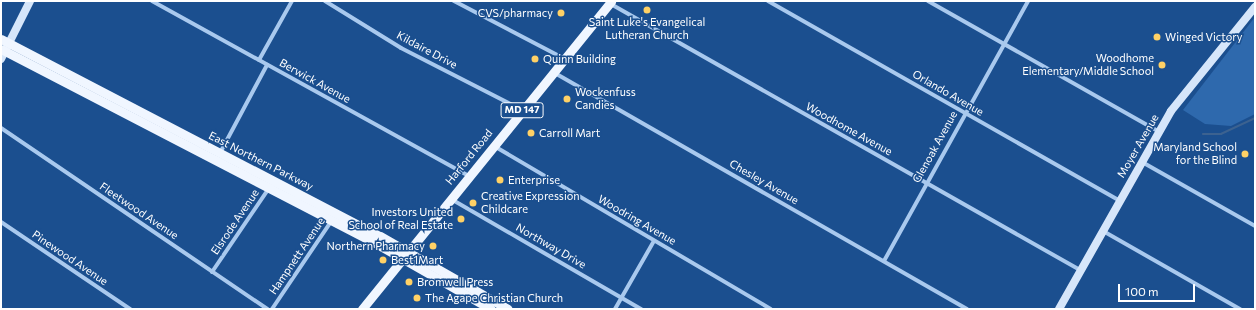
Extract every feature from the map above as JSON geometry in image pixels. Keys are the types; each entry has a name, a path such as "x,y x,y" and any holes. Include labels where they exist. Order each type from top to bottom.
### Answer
{"main road":[{"name":"Harford Road","path":"362,309 563,58 610,2"},
{"name":"East Northern Parkway","path":"3,48 94,92 508,309"},
{"name":"East Northern Parkway","path":"406,255 491,309"}],"street":[{"path":"3,48 30,1"},
{"name":"Berwick Avenue","path":"152,1 469,176"},
{"path":"259,60 292,1"},
{"name":"Kildaire Drive","path":"325,1 401,48 522,110"},
{"path":"454,1 563,58"},
{"name":"Orlando Avenue","path":"768,1 1119,200"},
{"path":"928,1 1158,132"},
{"name":"Glenoak Avenue","path":"884,261 926,182 1028,1"},
{"name":"Woodhome Avenue","path":"610,2 1080,270"},
{"name":"Moyer Avenue","path":"1060,309 1102,230 1158,132 1179,101 1255,7"},
{"path":"218,157 267,65"},
{"name":"Chesley Avenue","path":"553,72 967,309"},
{"name":"Fleetwood Avenue","path":"1,128 267,309"},
{"name":"Woodring Avenue","path":"494,146 771,309"},
{"path":"1141,162 1255,226"},
{"name":"Elsrode Avenue","path":"212,272 271,185"},
{"name":"Northway Drive","path":"451,198 641,309"},
{"name":"Hampnett Avenue","path":"272,309 335,217"},
{"name":"Pinewood Avenue","path":"1,222 130,309"},
{"path":"1102,230 1240,309"},
{"path":"615,309 654,241"}],"shaded area":[{"path":"1255,17 1255,114 1231,126 1205,124 1183,110"}],"waterway":[{"path":"1203,134 1221,134 1255,118"}],"place":[{"name":"Saint Luke's Evangelical Lutheran Church","path":"647,10"},
{"name":"CVS/pharmacy","path":"561,13"},
{"name":"Winged Victory","path":"1157,37"},
{"name":"Quinn Building","path":"535,59"},
{"name":"Woodhome Elementary/Middle School","path":"1162,65"},
{"name":"Wockenfuss Candies","path":"567,99"},
{"name":"Carroll Mart","path":"531,133"},
{"name":"Maryland School for the Blind","path":"1245,154"},
{"name":"Enterprise","path":"500,180"},
{"name":"Creative Expression Childcare","path":"473,203"},
{"name":"Investors United School of Real Estate","path":"461,219"},
{"name":"Northern Pharmacy","path":"433,246"},
{"name":"Best1Mart","path":"383,260"},
{"name":"Bromwell Press","path":"409,282"},
{"name":"The Agape Christian Church","path":"417,298"}]}
